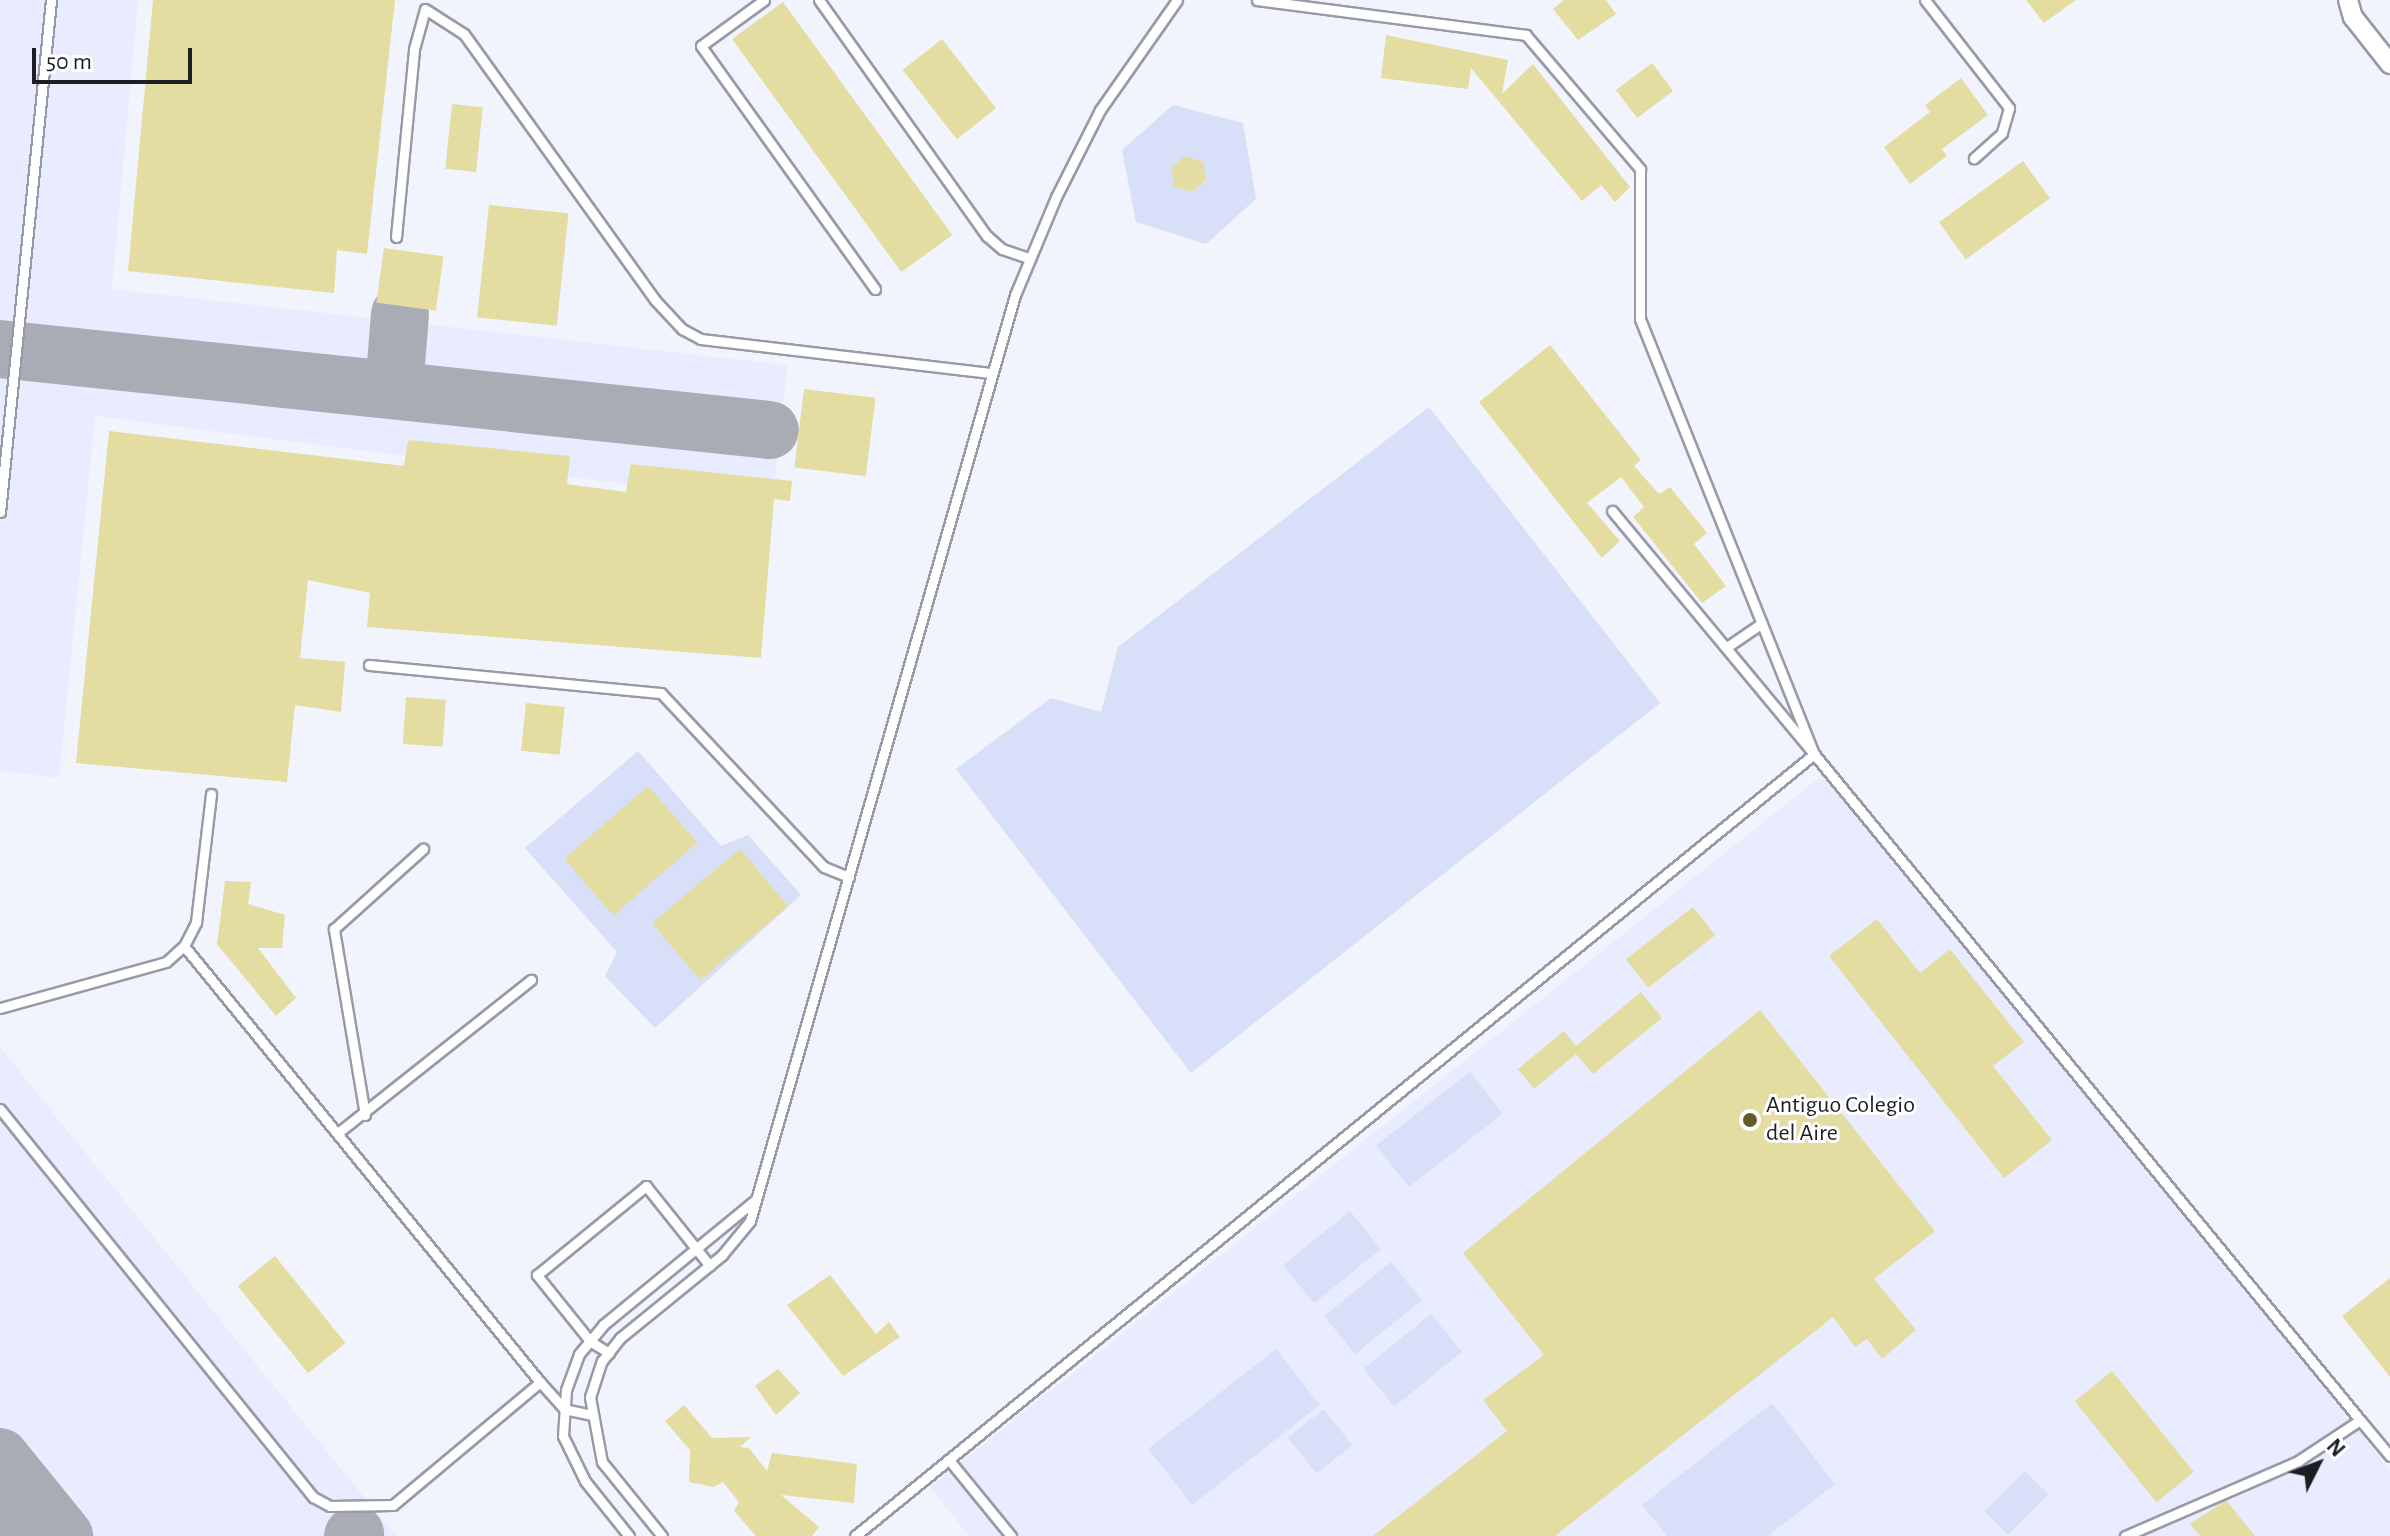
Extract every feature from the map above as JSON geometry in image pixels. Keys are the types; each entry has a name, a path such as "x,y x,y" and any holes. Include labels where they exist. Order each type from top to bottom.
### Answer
{"street":[{"path":"2348,0 2353,17 2390,64"}],"lane":[{"path":"0,512 51,0"},
{"path":"764,0 701,46 875,289"},
{"path":"819,0 987,236 1002,249 1028,258"},
{"path":"662,1536 602,1462 590,1397 609,1353 737,1240 758,1198 990,373 1028,258 1100,110 1177,0"},
{"path":"1257,0 1526,35 1640,169 1640,319 1814,754"},
{"path":"1925,0 2009,108 2002,133 1974,158"},
{"path":"396,237 414,49 429,4 464,34 655,300 682,329 701,339 990,373"},
{"path":"1612,511 2390,1456"},
{"path":"1727,647 1762,623"},
{"path":"369,665 661,693 824,867 849,877"},
{"path":"855,1536 1814,754"},
{"path":"0,1008 166,962 184,946 196,922 211,794"},
{"path":"365,1115 334,929 423,849"},
{"path":"184,946 339,1132 540,1382 564,1409 592,1415"},
{"path":"339,1132 365,1115 531,980"},
{"path":"0,1109 313,1497 330,1506 393,1505 540,1382"},
{"path":"609,1353 590,1341 537,1275 646,1186 710,1266"},
{"path":"629,1536 585,1481 563,1436 564,1409 579,1354 590,1341 758,1198"},
{"path":"2125,1536 2298,1461 2360,1420"},
{"path":"949,1460 1011,1536"}],"shaded area":[{"path":"0,0 138,0 112,289 787,365 773,503 95,416 59,778 0,771"},
{"path":"1173,105 1243,123 1256,199 1206,244 1136,222 1122,150"},
{"path":"1429,407 1660,703 1191,1073 956,769 1051,698 1101,712 1118,647"},
{"path":"638,751 721,846 748,835 801,895 655,1028 605,976 617,952 525,848"},
{"name":"Antiguo Colegio del Aire","path":"1830,769 2390,1470 2390,1536 969,1536 930,1487"},
{"path":"0,1047 396,1536 32,1536 0,1496"},
{"path":"1470,1072 1503,1114 1409,1187 1376,1145"},
{"path":"1350,1211 1381,1249 1314,1303 1283,1265"},
{"path":"1391,1262 1422,1300 1355,1354 1324,1316"},
{"path":"1431,1314 1462,1352 1394,1407 1363,1369"},
{"path":"1276,1349 1320,1405 1192,1505 1148,1449"},
{"path":"1772,1403 1835,1484 1768,1536 1667,1536 1642,1505"},
{"path":"1324,1409 1352,1445 1316,1474 1288,1437"},
{"path":"2025,1471 2048,1494 2008,1535 1985,1511"}],"building":[{"path":"153,0 395,0 367,254 337,250 334,293 128,271"},
{"path":"1564,0 1606,0 1616,14 1578,40 1553,9"},
{"path":"2026,0 2076,0 2044,23"},
{"path":"783,2 952,235 901,272 732,39"},
{"path":"1386,35 1508,60 1502,94 1533,64 1630,187 1615,202 1601,185 1582,201 1471,68 1468,89 1381,78"},
{"path":"942,39 996,108 957,139 903,70"},
{"path":"1652,63 1673,91 1637,118 1616,90"},
{"path":"1961,78 1988,115 1942,149 1947,156 1910,184 1884,147 1930,112 1925,105"},
{"path":"452,104 483,107 476,172 445,169"},
{"path":"1185,156 1203,162 1206,180 1192,192 1174,187 1172,167"},
{"path":"2023,161 2050,198 1966,259 1939,222"},
{"path":"489,205 569,213 557,326 477,317"},
{"path":"384,248 443,256 436,311 376,302"},
{"path":"1550,345 1641,460 1634,466 1659,494 1670,487 1707,533 1694,544 1726,586 1702,603 1633,517 1644,507 1621,477 1587,503 1620,541 1602,558 1479,402"},
{"path":"804,389 875,398 866,476 794,467"},
{"path":"109,431 404,466 408,440 570,456 567,484 626,492 631,464 792,481 790,501 774,499 761,658 367,627 370,593 308,580 300,658 345,662 341,712 295,705 287,782 76,763"},
{"path":"406,697 446,700 443,747 403,744"},
{"path":"526,703 565,707 560,755 521,751"},
{"path":"648,786 697,843 613,915 564,859"},
{"path":"740,849 788,906 700,980 652,923"},
{"path":"225,881 251,882 248,904 285,915 282,948 258,948 296,998 276,1016 217,944"},
{"path":"1693,907 1715,935 1648,988 1626,959"},
{"path":"1877,919 1920,973 1950,949 2024,1042 1993,1066 2052,1140 2004,1178 1829,956"},
{"path":"1641,992 1662,1018 1593,1074 1576,1054 1534,1089 1518,1069 1564,1031 1576,1046"},
{"path":"1760,1010 1935,1231 1874,1279 1916,1330 1882,1359 1867,1339 1855,1347 1833,1317 1555,1536 1373,1536 1507,1431 1483,1400 1544,1355 1463,1253"},
{"path":"275,1256 345,1343 308,1373 238,1286"},
{"path":"830,1275 876,1334 889,1322 900,1337 843,1376 787,1305"},
{"path":"2390,1278 2390,1377 2342,1316"},
{"path":"778,1369 800,1393 776,1415 755,1386"},
{"path":"2112,1371 2194,1472 2157,1502 2075,1401"},
{"path":"684,1405 712,1438 751,1437 740,1447 749,1448 767,1471 772,1453 857,1464 854,1503 781,1495 819,1527 812,1536 756,1536 734,1511 739,1502 723,1482 714,1487 689,1482 690,1450 665,1421"},
{"path":"2226,1500 2255,1536 2200,1536 2190,1524"}],"taxiway":[{"path":"394,390 400,314"},
{"path":"0,349 770,430"},
{"path":"0,1457 64,1536"},
{"path":"0,1531 21,1536"}],"place":[{"name":"Antiguo Colegio del Aire","path":"1750,1120"}]}
